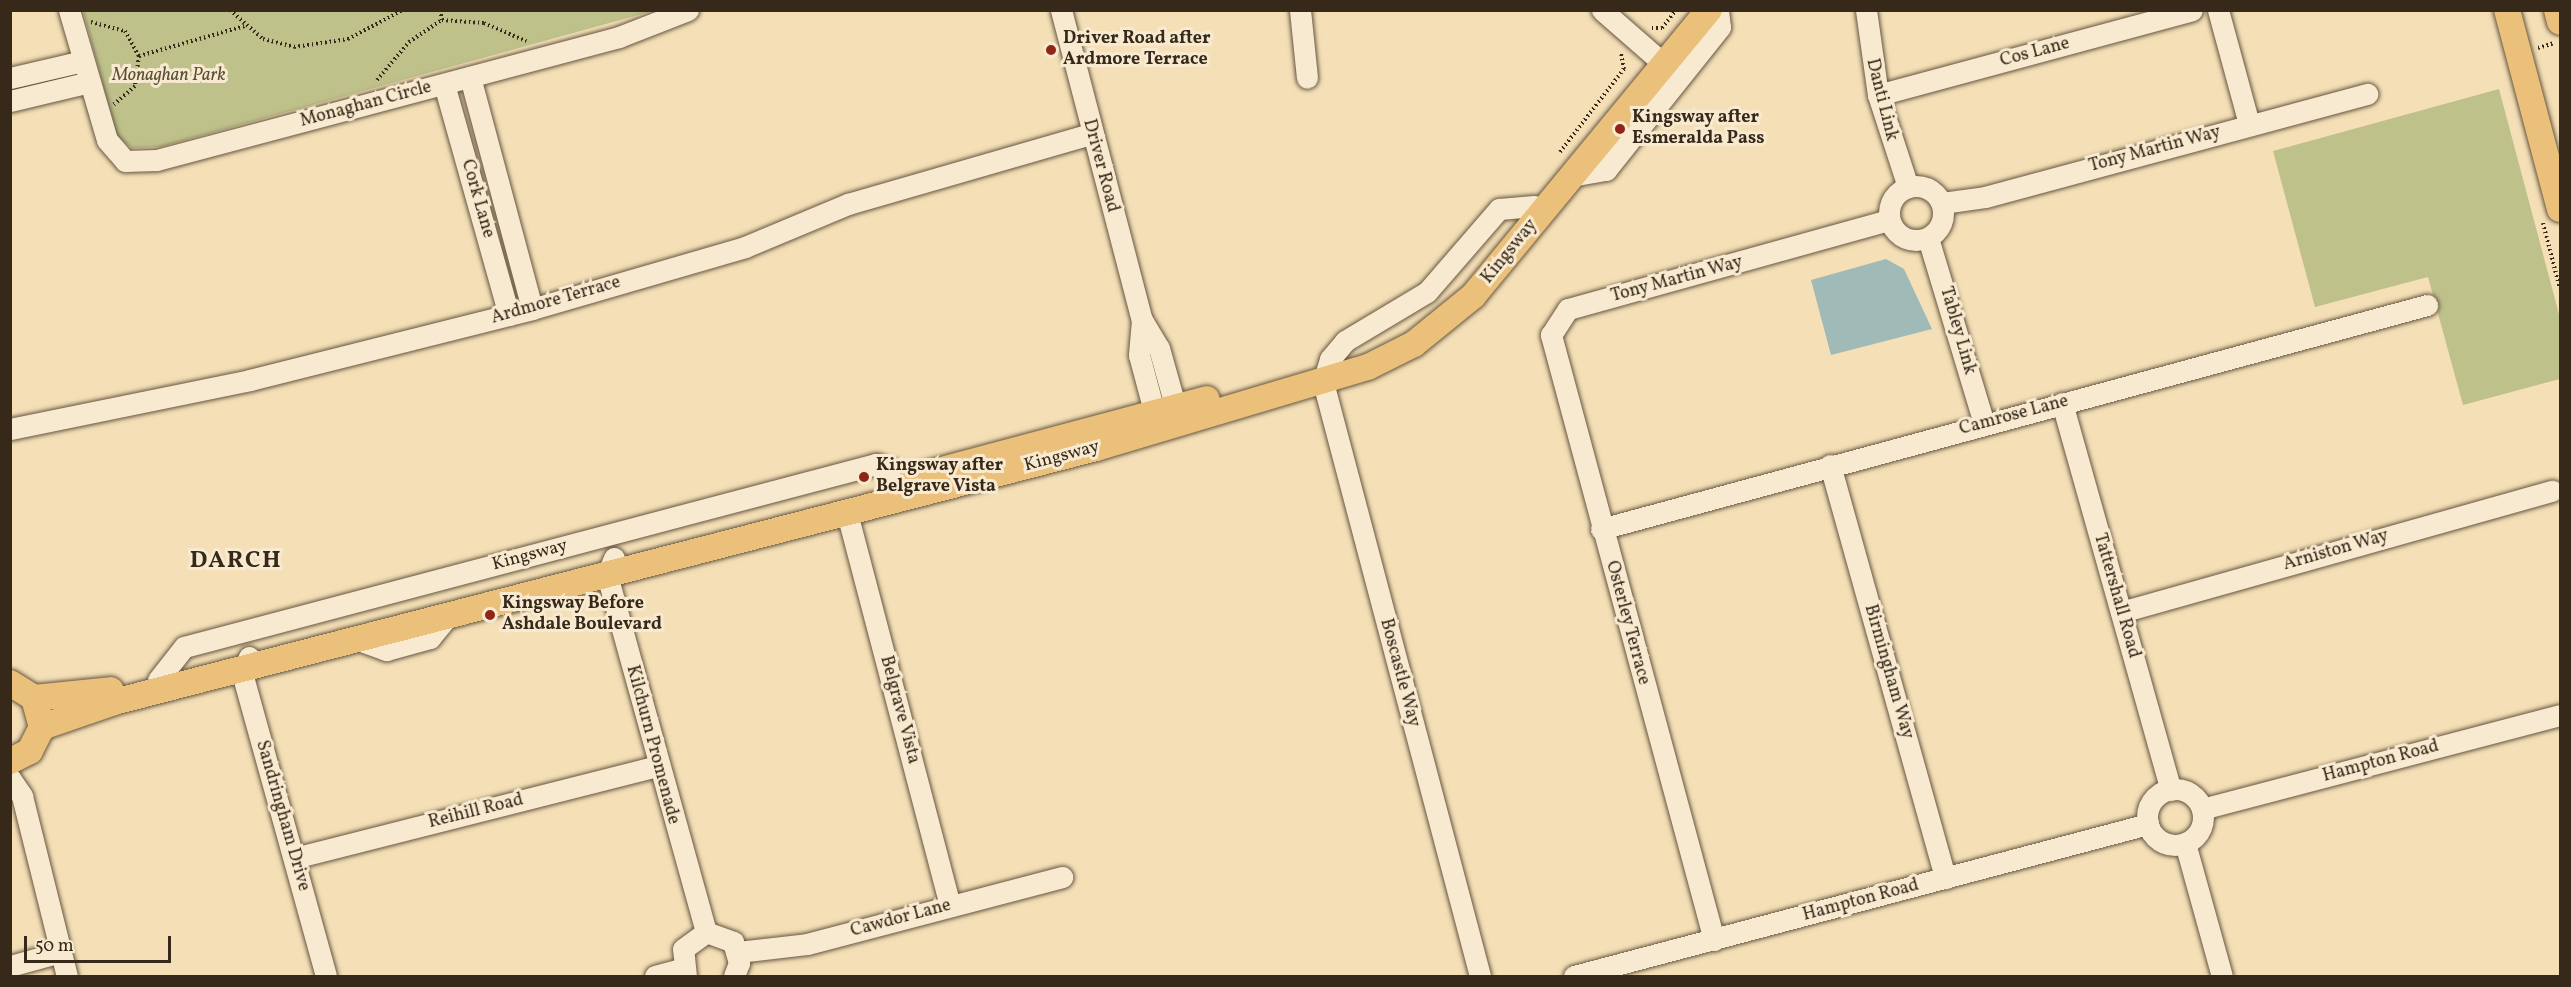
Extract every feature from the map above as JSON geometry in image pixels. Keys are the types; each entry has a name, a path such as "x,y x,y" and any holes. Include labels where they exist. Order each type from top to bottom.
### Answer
{"main road":[{"name":"Kingsway","path":"42,727 114,702 610,567 847,513 1167,418 1392,356 1454,313 1491,277 1564,166 1650,52 1687,10"},
{"name":"Kingsway","path":"1325,376 1384,347 1427,321 1471,282 1534,206 1650,52 1709,10"},
{"path":"2507,10 2560,209"},
{"path":"2558,10 2560,22"},
{"name":"Kingsway","path":"34,698 97,693 361,641 446,618 915,477 1167,418"},
{"path":"10,683 34,698 42,727 20,756"}],"street":[{"name":"Monaghan Circle","path":"76,17 83,60 107,140 125,161 157,160 444,84 619,37 688,10"},
{"name":"Driver Road","path":"1061,10 1091,134 1142,320 1139,355 1167,418"},
{"path":"1300,10 1307,78"},
{"path":"1602,10 1650,52"},
{"path":"1564,166 1605,170 1720,27 1718,10"},
{"name":"Danti Link","path":"1866,10 1878,95 1908,187"},
{"name":"Cos Lane","path":"1878,95 2192,10"},
{"path":"2218,10 2249,124"},
{"path":"10,78 83,60"},
{"name":"Cork Lane","path":"470,77 532,309"},
{"path":"10,101 90,82"},
{"name":"Cork Lane","path":"444,84 509,315"},
{"name":"Tony Martin Way","path":"1942,203 1984,198 2249,124 2367,94"},
{"name":"Ardmore Terrace","path":"10,429 250,380 532,309 745,247 848,204 1091,134"},
{"path":"1908,187 1927,188 1942,203 1941,224 1928,238 1900,236 1889,220 1892,201 1908,187"},
{"name":"Tony Martin Way","path":"1568,309 1889,220"},
{"name":"Tabley Link","path":"1928,238 1984,424"},
{"name":"Camrose Lane","path":"1601,529 1830,465 2427,305"},
{"name":"Osterley Terrace","path":"1568,309 1551,335 1556,368 1714,940"},
{"name":"Boscastle Way","path":"1325,376 1480,976"},
{"name":"Tattershall Road","path":"2062,403 2171,790"},
{"name":"Kingsway","path":"158,680 184,647 876,464 915,477"},
{"name":"Birmingham Way","path":"1830,465 1946,878"},
{"name":"Arniston Way","path":"2121,612 2552,491"},
{"name":"Belgrave Vista","path":"847,513 950,906"},
{"name":"Kilchurn Promenade","path":"610,567 657,766 706,932"},
{"name":"Sandringham Drive","path":"246,665 326,976"},
{"name":"Hampton Road","path":"2202,809 2560,715"},
{"path":"20,756 16,787 67,976"},
{"name":"Reihill Road","path":"294,858 657,766"},
{"path":"2171,790 2190,794 2202,809 2201,829 2186,843 2159,840 2148,824 2149,806 2171,790"},
{"name":"Hampton Road","path":"1574,976 2148,824"},
{"path":"2186,843 2223,976"},
{"name":"Cawdor Lane","path":"738,952 807,944 1062,877"},
{"path":"655,976 684,973 688,941 706,932 726,936 738,952 734,976"},
{"path":"10,966 60,952"}],"path":[{"path":"230,10 246,26 281,46 317,45 363,33 403,10"},
{"path":"440,10 442,20"},
{"path":"1564,166 1624,69 1620,51 1650,52 1645,28 1662,28 1677,10"},
{"path":"76,17 117,26 139,56 135,86 106,106"},
{"path":"374,83 409,42 442,20 474,21 528,42 537,40"},
{"path":"139,56 246,26"}],"green space":[{"name":"Monaghan Park","path":"83,11 653,11 160,147 132,148 117,136"},
{"path":"2499,89 2560,318 2560,379 2463,405 2428,277 2315,307 2273,151"}],"water":[{"path":"1886,259 1904,269 1932,329 1831,355 1811,280"}],"place":[{"name":"Driver Road after Ardmore Terrace","path":"1051,50"},
{"name":"Kingsway after Esmeralda Pass","path":"1620,129"},
{"name":"Kingsway after Belgrave Vista","path":"864,477"},
{"name":"Kingsway Before Ashdale Boulevard","path":"490,615"}],"district":[{"name":"DARCH","path":"236,562"}]}
